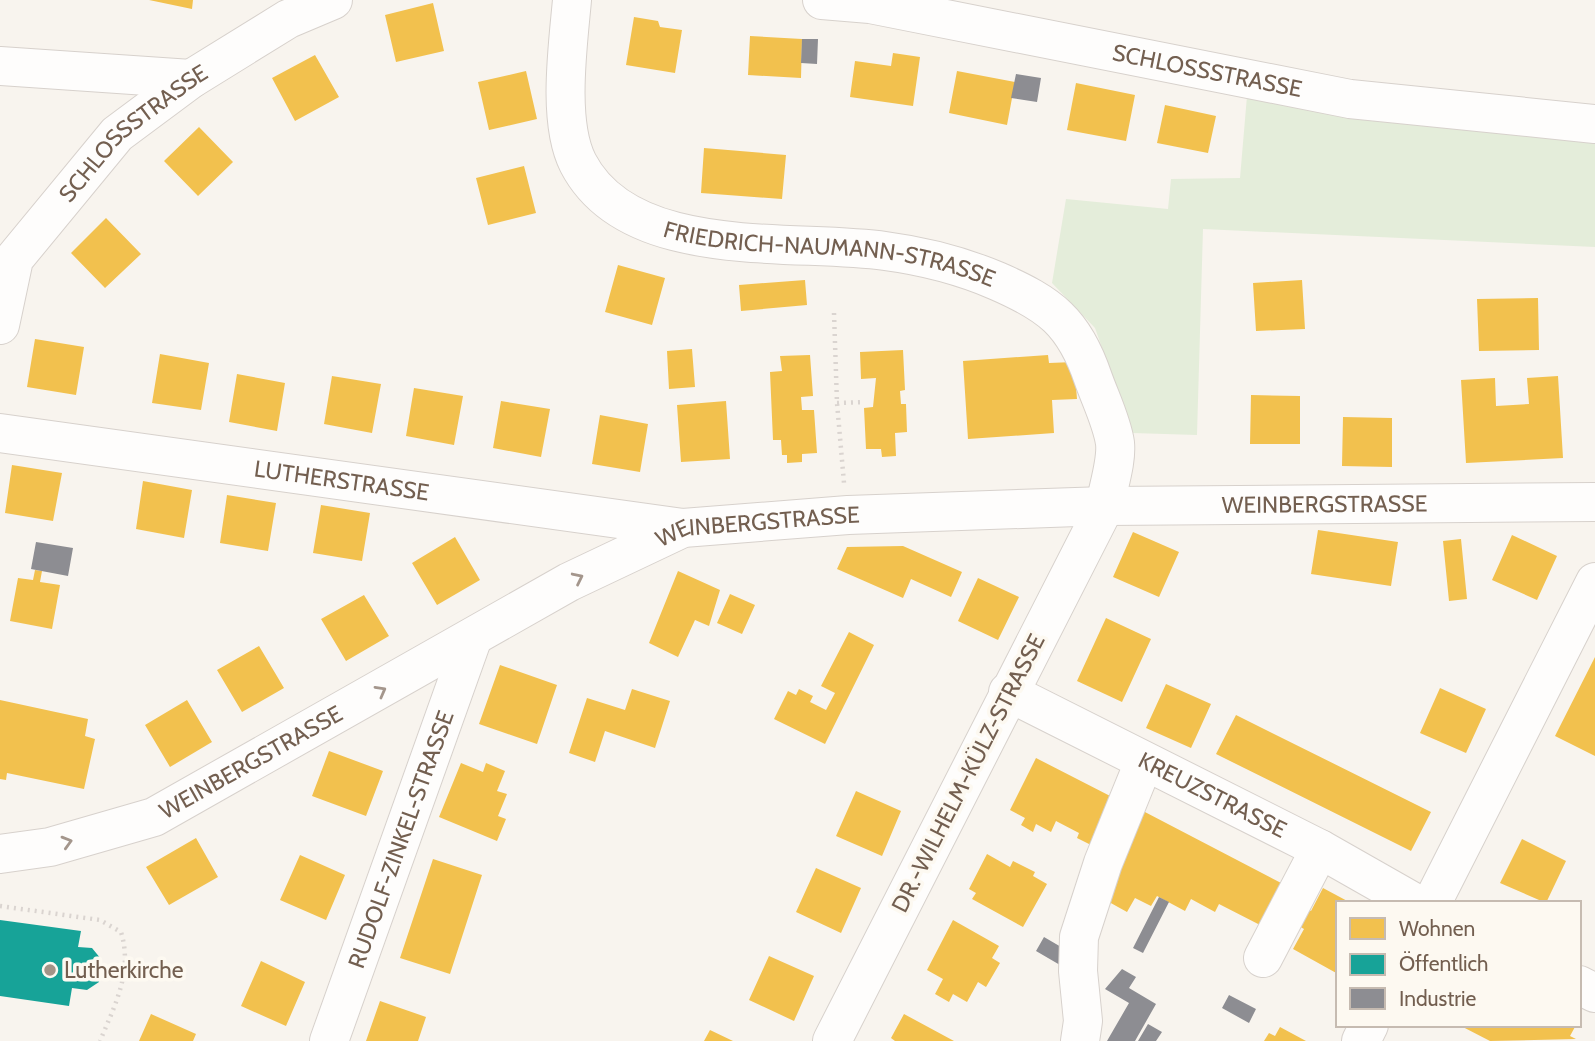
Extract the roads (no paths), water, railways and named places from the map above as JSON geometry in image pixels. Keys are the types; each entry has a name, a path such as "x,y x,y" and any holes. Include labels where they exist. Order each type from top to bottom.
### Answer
{"street":[{"name":"SCHLOSSSTRASSE","path":"0,325 14,258 117,134 191,79 288,19 333,0"},
{"name":"FRIEDRICH-NAUMANN-STRASSE","path":"572,0 565,81 569,126 577,162 595,187 618,209 650,225 704,236 886,251 968,269 1039,299 1082,344 1115,444 1104,506"},
{"name":"SCHLOSSSTRASSE","path":"822,0 870,4 1350,99 1595,124"},
{"path":"0,66 84,74 191,79"},
{"path":"84,74 117,134"},
{"name":"LUTHERSTRASSE","path":"0,433 683,528"},
{"name":"WEINBERGSTRASSE","path":"0,854 50,847 154,817 569,582 683,528 848,516 1104,506 1595,502"},
{"name":"DR.-WILHELM-KÜLZ-STRASSE","path":"832,1041 1104,506"},
{"path":"1433,901 1595,582"},
{"name":"RUDOLF-ZINKEL-STRASSE","path":"329,1041 473,637"},
{"name":"KREUZSTRASSE","path":"1009,692 1320,849 1411,901"},
{"path":"1080,1041 1083,1021 1078,971 1079,937 1103,863 1144,762"},
{"path":"1263,958 1320,849"}],"place":[{"name":"Lutherkirche","path":"50,970"}]}
